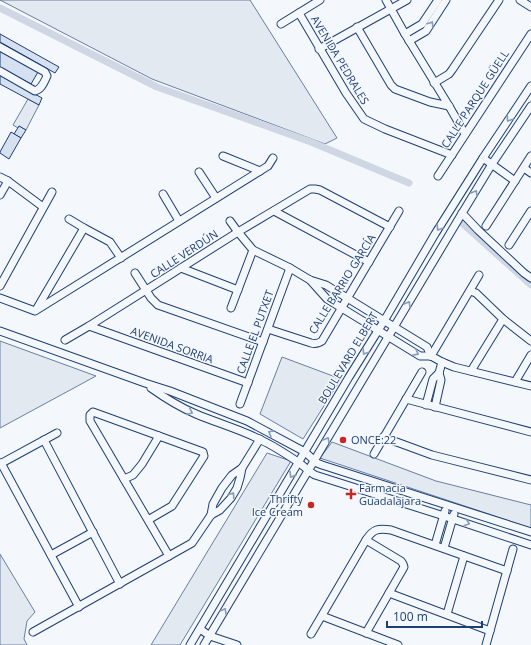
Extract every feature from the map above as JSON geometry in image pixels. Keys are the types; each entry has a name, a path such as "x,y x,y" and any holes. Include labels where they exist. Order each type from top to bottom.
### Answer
{"street":[{"path":"281,24 320,0"},
{"path":"386,0 465,134"},
{"path":"319,48 407,0"},
{"path":"434,83 449,74 499,0"},
{"path":"520,0 531,8"},
{"path":"405,34 422,24 442,1"},
{"path":"409,41 426,32 442,1"},
{"name":"AVENIDA PEDRALES","path":"299,13 346,93 364,119 385,129 452,154"},
{"path":"357,27 391,85 395,89 423,100 449,106"},
{"name":"CALLE PARQUE GÜELL","path":"438,176 531,34"},
{"path":"0,47 45,72 47,76 39,90 35,91 0,71"},
{"name":"BOULEVARD ELBERT","path":"190,645 435,234 531,86"},
{"path":"204,645 462,213 492,164 531,106"},
{"path":"223,156 260,171"},
{"path":"486,226 531,156"},
{"path":"35,311 268,166 273,158"},
{"path":"483,158 515,181"},
{"path":"524,168 531,173"},
{"path":"199,172 216,198"},
{"path":"0,177 8,181 44,207"},
{"path":"0,196 8,181"},
{"name":"CALLE VERDÚN","path":"65,340 147,291 180,268 307,190 320,190 390,227"},
{"path":"0,286 52,192"},
{"path":"163,194 179,221"},
{"path":"274,211 369,262"},
{"path":"509,245 531,211"},
{"name":"CALLE BARRIO GARCÍA","path":"268,329 311,343 317,344 322,341 399,212"},
{"path":"462,213 478,230 531,278"},
{"path":"69,219 110,242 121,258"},
{"path":"230,220 238,232 254,250 310,280 326,285 427,347 431,356"},
{"path":"35,311 84,228"},
{"path":"231,308 254,250"},
{"path":"180,268 238,290"},
{"name":"CALLE EL PUTXET","path":"240,404 290,268"},
{"path":"135,273 151,298 158,305 263,342"},
{"path":"431,356 479,275"},
{"path":"310,280 327,299 420,356 431,356 442,362 471,371 531,386"},
{"path":"470,291 476,293 503,319 531,341"},
{"path":"0,298 35,311"},
{"path":"471,371 503,319"},
{"name":"AVENIDA SORRIA","path":"89,326 248,383"},
{"path":"0,331 145,384 170,391 247,421 305,452 322,465 531,532"},
{"path":"515,382 531,355"},
{"path":"426,405 433,379 439,373 442,362"},
{"path":"374,454 422,372"},
{"path":"435,407 442,380 439,373"},
{"path":"145,384 166,399 196,414 244,432 260,440 299,463 315,475 531,545"},
{"path":"166,399 165,394 170,391"},
{"path":"406,399 531,432"},
{"path":"148,520 172,506 204,456 203,452 93,412 90,415 90,421 169,556"},
{"path":"58,433 1,464 79,607"},
{"path":"124,479 134,475 159,436"},
{"path":"383,437 432,455 531,480"},
{"path":"44,440 120,584"},
{"path":"211,515 220,510 231,498 237,488 242,468 260,440"},
{"path":"33,632 192,542 211,515 213,504 222,488 232,475 242,468"},
{"path":"435,545 447,505"},
{"path":"444,548 456,508"},
{"path":"312,634 366,540 373,531 377,529 391,530 507,571"},
{"path":"51,555 93,532"},
{"path":"366,540 401,561 403,564 403,570 366,633"},
{"path":"486,645 513,549"},
{"path":"447,614 464,556"},
{"path":"389,593 490,631"},
{"path":"322,616 398,645"},
{"path":"200,629 210,636 237,645"}],"shaded area":[{"path":"0,0 250,0 337,138 325,144 152,79"},
{"path":"28,99 39,105 26,130 19,126 18,128 13,125"},
{"path":"0,341 96,376 0,428"},
{"path":"282,357 341,379 303,439 260,414"},
{"path":"332,442 436,481 531,505 531,528 320,458"},
{"path":"267,453 291,461 180,645 151,645"},
{"path":"0,554 35,612 27,621 24,639 27,645 0,645"}],"building":[{"path":"0,34 59,67 55,73 0,42"},
{"path":"0,51 38,72 31,84 0,67"},
{"path":"0,75 42,98 39,105 0,84"},
{"path":"19,126 26,130 21,138 14,134"},
{"path":"11,132 21,138 9,159 0,152"}],"waterway":[{"path":"0,8 157,87 311,142 409,183"},
{"path":"463,224 531,285"}],"place":[{"name":"ONCE:22","path":"343,440"},
{"name":"Farmacia Guadalajara","path":"351,494"},
{"name":"Thrifty Ice Cream","path":"311,505"}]}
